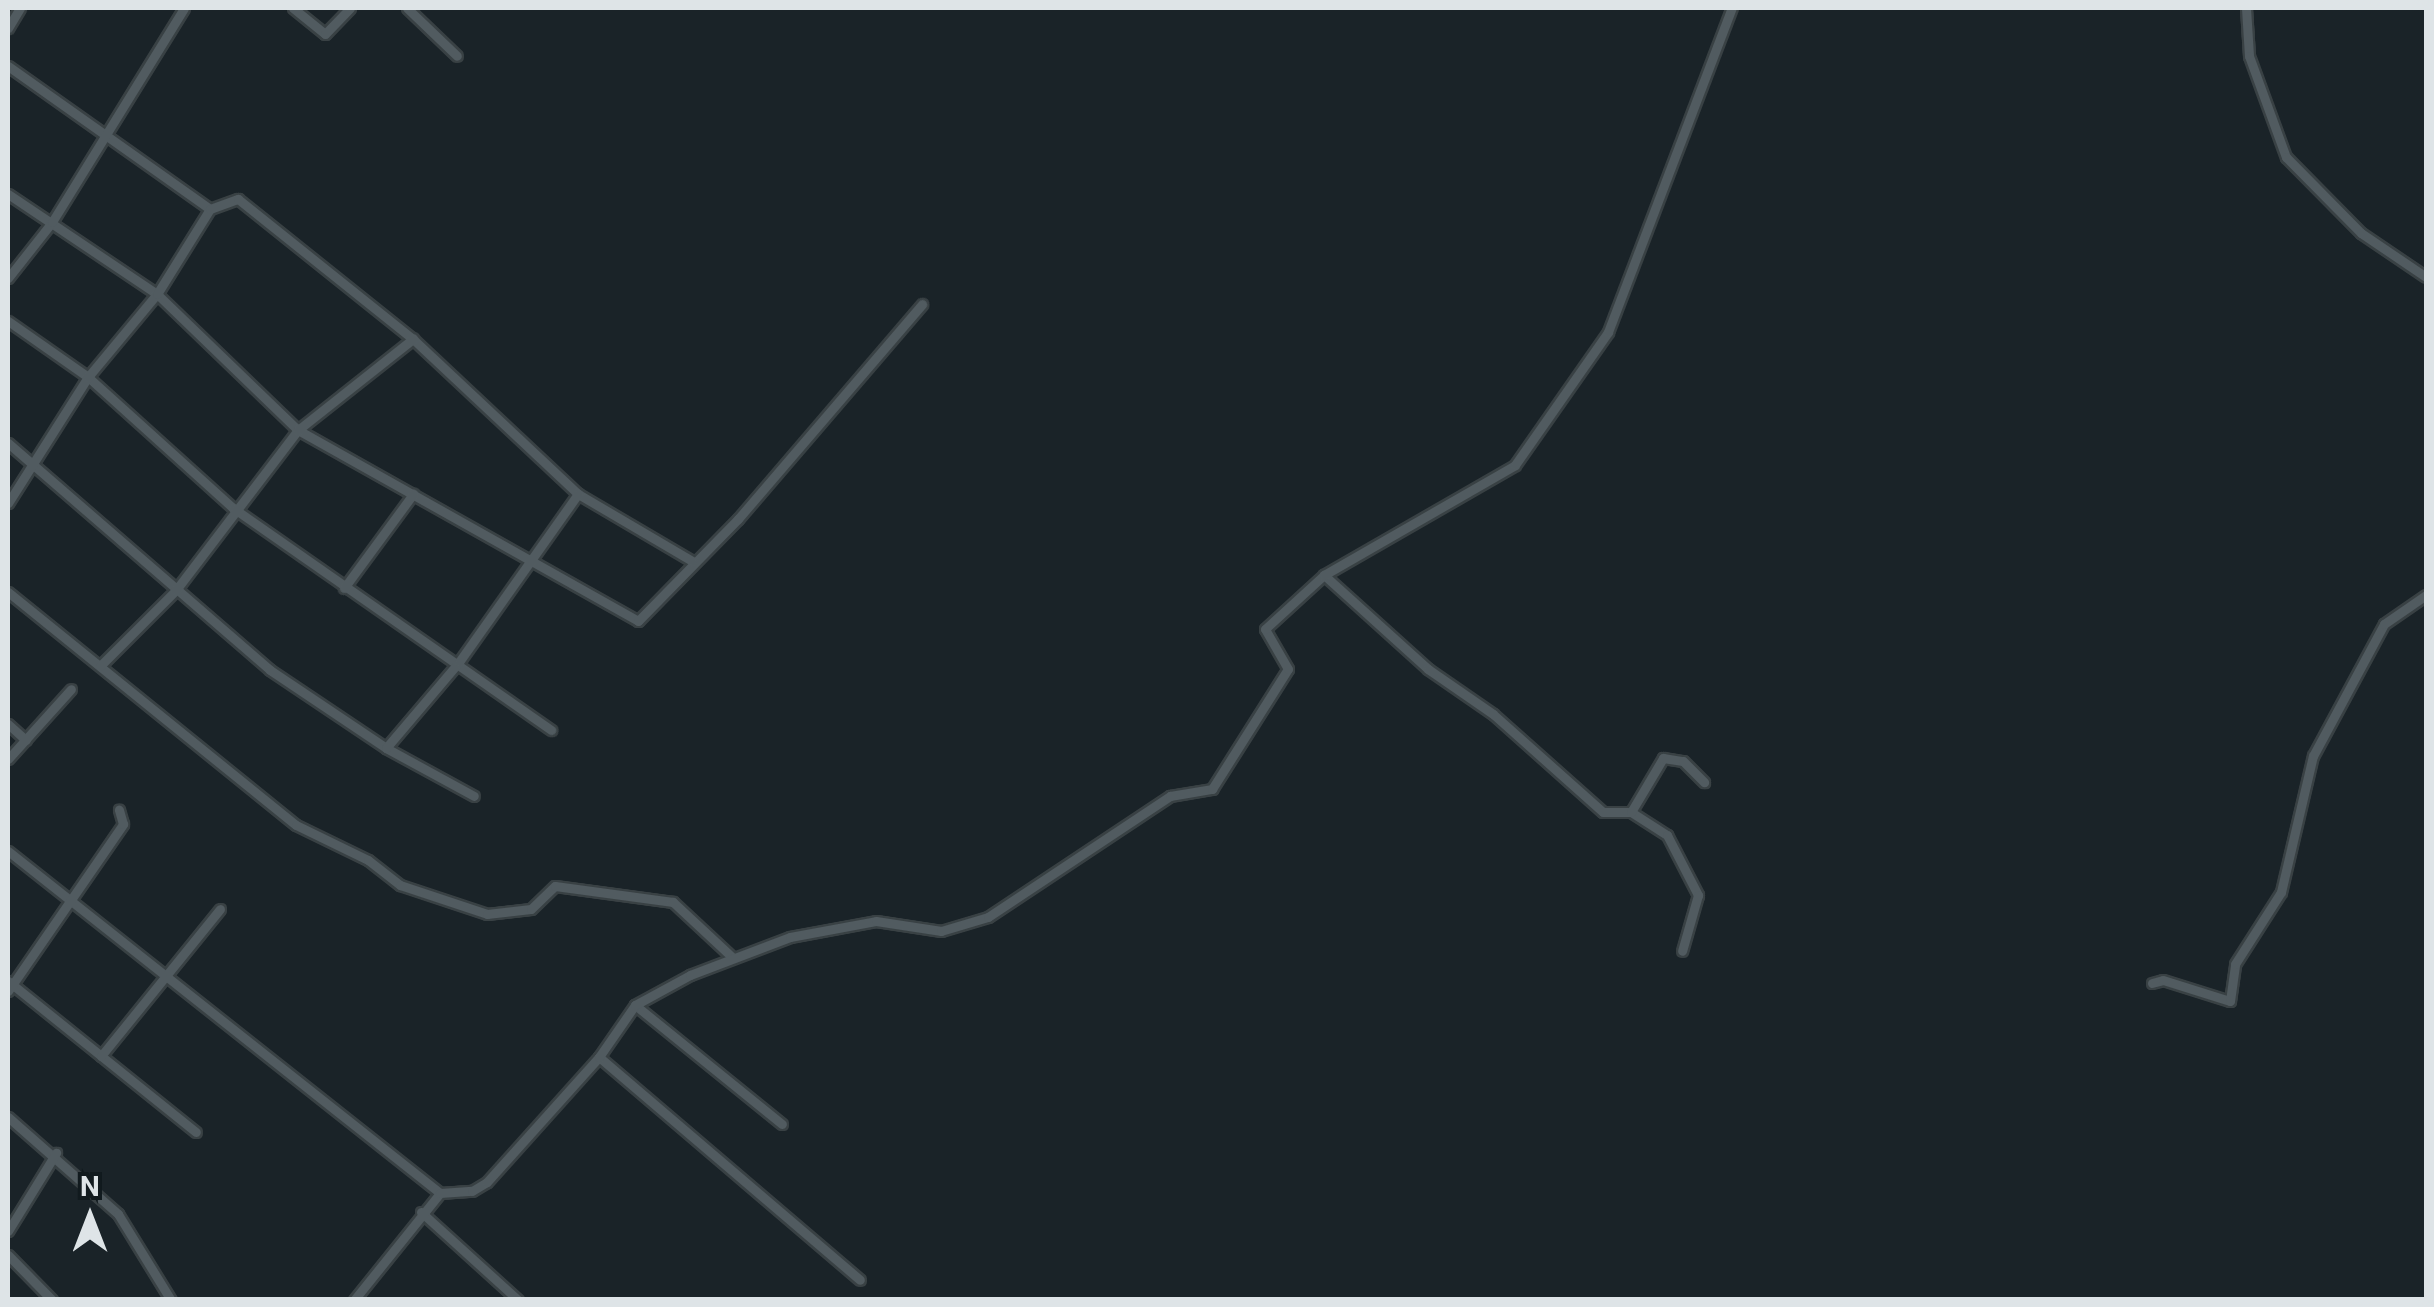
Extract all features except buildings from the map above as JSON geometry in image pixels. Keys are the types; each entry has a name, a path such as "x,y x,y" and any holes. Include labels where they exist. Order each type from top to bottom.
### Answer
{"street":[{"path":"8,28 20,8"},
{"path":"8,278 52,222 184,8"},
{"path":"294,8 325,34 350,8"},
{"path":"408,8 458,56"},
{"path":"8,851 440,1192 472,1191 487,1182 598,1056 635,1005 732,958 790,937 876,921 941,932 988,918 1170,796 1204,794 1288,669 1265,629 1324,575 1515,465 1608,332 1732,8"},
{"path":"2246,8 2248,56 2286,157 2362,233 2426,277"},
{"path":"8,66 210,209"},
{"path":"8,194 157,294 298,430 531,557 638,621 692,561 738,519 922,304"},
{"path":"8,503 37,465 88,376 157,294 210,209 238,199 414,339 578,494 692,561"},
{"path":"8,321 88,376 233,508 552,730"},
{"path":"100,666 176,590 233,508 298,430 414,339"},
{"path":"8,442 270,670 386,748 474,796"},
{"path":"344,588 413,494"},
{"path":"386,748 459,662 578,494"},
{"path":"1324,575 1428,670 1493,714 1604,812 1631,812 1667,835 1698,895 1682,951"},
{"path":"8,592 296,825 368,860 400,885 487,914 531,909 555,886 673,902 732,958"},
{"path":"2152,983 2164,980 2230,1000 2235,964 2280,892 2302,791 2320,742 2352,694 2384,624 2426,595"},
{"path":"8,758 71,690"},
{"path":"8,724 26,740"},
{"path":"1631,812 1663,758 1683,761 1704,782"},
{"path":"119,810 123,824 9,986 196,1132"},
{"path":"101,1056 220,909"},
{"path":"635,1005 782,1124"},
{"path":"598,1056 860,1280"},
{"path":"8,1116 56,1154 118,1214 171,1300"},
{"path":"8,1231 56,1154"},
{"path":"354,1300 420,1212 440,1192"},
{"path":"420,1212 518,1300"},
{"path":"8,1255 52,1300"}]}
